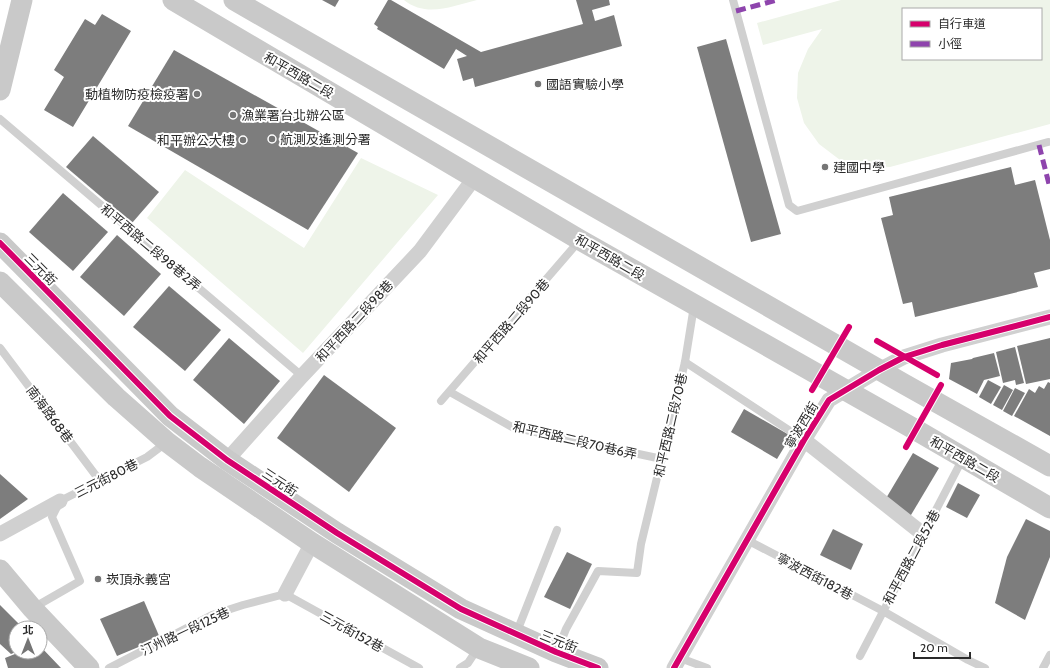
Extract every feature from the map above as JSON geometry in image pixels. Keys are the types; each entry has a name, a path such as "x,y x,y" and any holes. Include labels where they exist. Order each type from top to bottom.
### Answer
{"main road":[{"path":"0,90 22,0"},
{"name":"和平西路二段","path":"173,0 580,240 1050,508"},
{"path":"234,0 879,370 1050,466"},
{"name":"三元街","path":"0,243 170,416 227,460 334,531 461,609 516,635 598,668"},
{"path":"0,282 116,397 166,442 200,467 312,543 479,648 529,668"},
{"path":"0,570 32,608 89,668"}],"street":[{"name":"和平西路二段98巷","path":"227,460 302,376 420,251 474,177"},
{"name":"寧波西街","path":"677,663 804,440 830,400 847,391 879,370 904,357 942,345 1050,317"},
{"path":"804,440 923,534"},
{"path":"0,534 60,501"},
{"path":"285,594 312,543"}],"lane":[{"path":"733,0 789,205 797,211 1048,142"},
{"name":"和平西路二段98巷2弄","path":"0,119 302,376"},
{"name":"和平西路二段90巷","path":"440,401 450,392 580,240"},
{"name":"和平西路二段70巷","path":"556,652 566,629 598,571 637,574 641,544 685,362 694,304"},
{"name":"南海路68巷","path":"0,348 100,481"},
{"path":"685,362 804,440"},
{"name":"和平西路二段70巷6弄","path":"450,392 512,427 662,459"},
{"name":"三元街80巷","path":"32,608 80,582 52,517 60,501 147,457 166,442"},
{"name":"和平西路二段52巷","path":"860,656 963,458"},
{"path":"516,635 557,530"},
{"name":"寧波西街182巷","path":"746,540 883,611 968,660 985,668"},
{"name":"汀州路一段125巷","path":"109,668 212,615 285,594"},
{"name":"三元街152巷","path":"285,594 419,668"},
{"path":"460,668 468,663 479,648"},
{"path":"1043,668 1050,655"},
{"path":"677,663 707,668"}],"shaded area":[{"path":"404,0 477,0 440,9 430,9 412,5"},
{"path":"841,0 1050,0 1050,124 890,167 864,168 840,160 819,144 804,123 797,98 798,73 808,49 822,29 763,45 757,23"},
{"path":"361,158 438,195 303,353 147,218 185,170 304,248"}],"building":[{"path":"322,0 339,0 335,7"},
{"path":"388,0 391,0 481,52 583,24 576,0 609,0 610,5 592,10 595,21 614,15 622,46 475,87 473,78 463,81 457,59 467,56 456,49 444,69 377,29 378,27 374,24"},
{"path":"102,14 131,31 73,127 44,110 64,77 54,70 85,19 95,25"},
{"path":"726,39 781,234 751,242 697,47"},
{"name":"和平辦公大樓","path":"174,50 358,153 308,230 128,126"},
{"path":"93,136 159,192 132,223 66,167"},
{"path":"1011,167 1015,185 1035,180 1050,240 1050,269 1034,273 1038,287 915,317 912,302 903,304 881,218 893,215 889,197"},
{"path":"63,193 108,232 73,271 29,232"},
{"path":"117,235 161,274 124,316 80,277"},
{"path":"169,286 221,330 185,371 133,327"},
{"path":"229,338 280,381 244,424 193,380"},
{"path":"1050,338 1050,379 1026,384 1017,346"},
{"path":"1015,347 1024,383 1016,385 1015,380 1003,383 996,352"},
{"path":"994,353 1000,376 984,380 977,394 949,379 951,363"},
{"path":"324,375 396,428 349,492 277,438"},
{"path":"988,380 1001,387 991,404 979,397"},
{"path":"1048,382 1050,383 1050,436 1014,416 1029,389 1035,393 1039,386 1044,389"},
{"path":"1004,385 1013,390 1002,410 993,405"},
{"path":"1015,388 1025,393 1012,416 1003,411"},
{"path":"744,409 791,436 777,459 731,432"},
{"path":"913,453 939,468 908,520 882,505"},
{"path":"0,474 28,499 0,519"},
{"path":"958,483 980,495 967,518 946,507"},
{"path":"1026,519 1050,531 1050,557 1025,620 995,603 1007,557"},
{"path":"833,529 863,544 851,570 820,555"},
{"path":"567,552 592,564 570,609 544,597"},
{"path":"144,601 160,638 117,656 100,619"},
{"path":"0,605 15,620 8,620 8,651 0,644"},
{"path":"48,654 61,668 8,668 5,658 8,657 8,660 48,660"}],"marked path":[{"path":"736,11 777,0"},
{"path":"1039,145 1050,188"}],"cycle path":[{"path":"0,243 170,416 227,460 337,533 461,609 556,652 598,668"},
{"path":"674,668 804,440 829,400 904,357 942,345 1050,317"},
{"path":"812,390 849,327"},
{"path":"877,341 937,375"},
{"path":"906,447 941,385"}],"place":[{"name":"國語實驗小學","path":"538,84"},
{"name":"動植物防疫檢疫署","path":"197,94"},
{"name":"漁業署台北辦公區","path":"233,115"},
{"name":"航測及遙測分署","path":"272,139"},
{"name":"和平辦公大樓","path":"243,140"},
{"name":"建國中學","path":"825,167"},
{"name":"崁頂永義宮","path":"98,579"}]}
